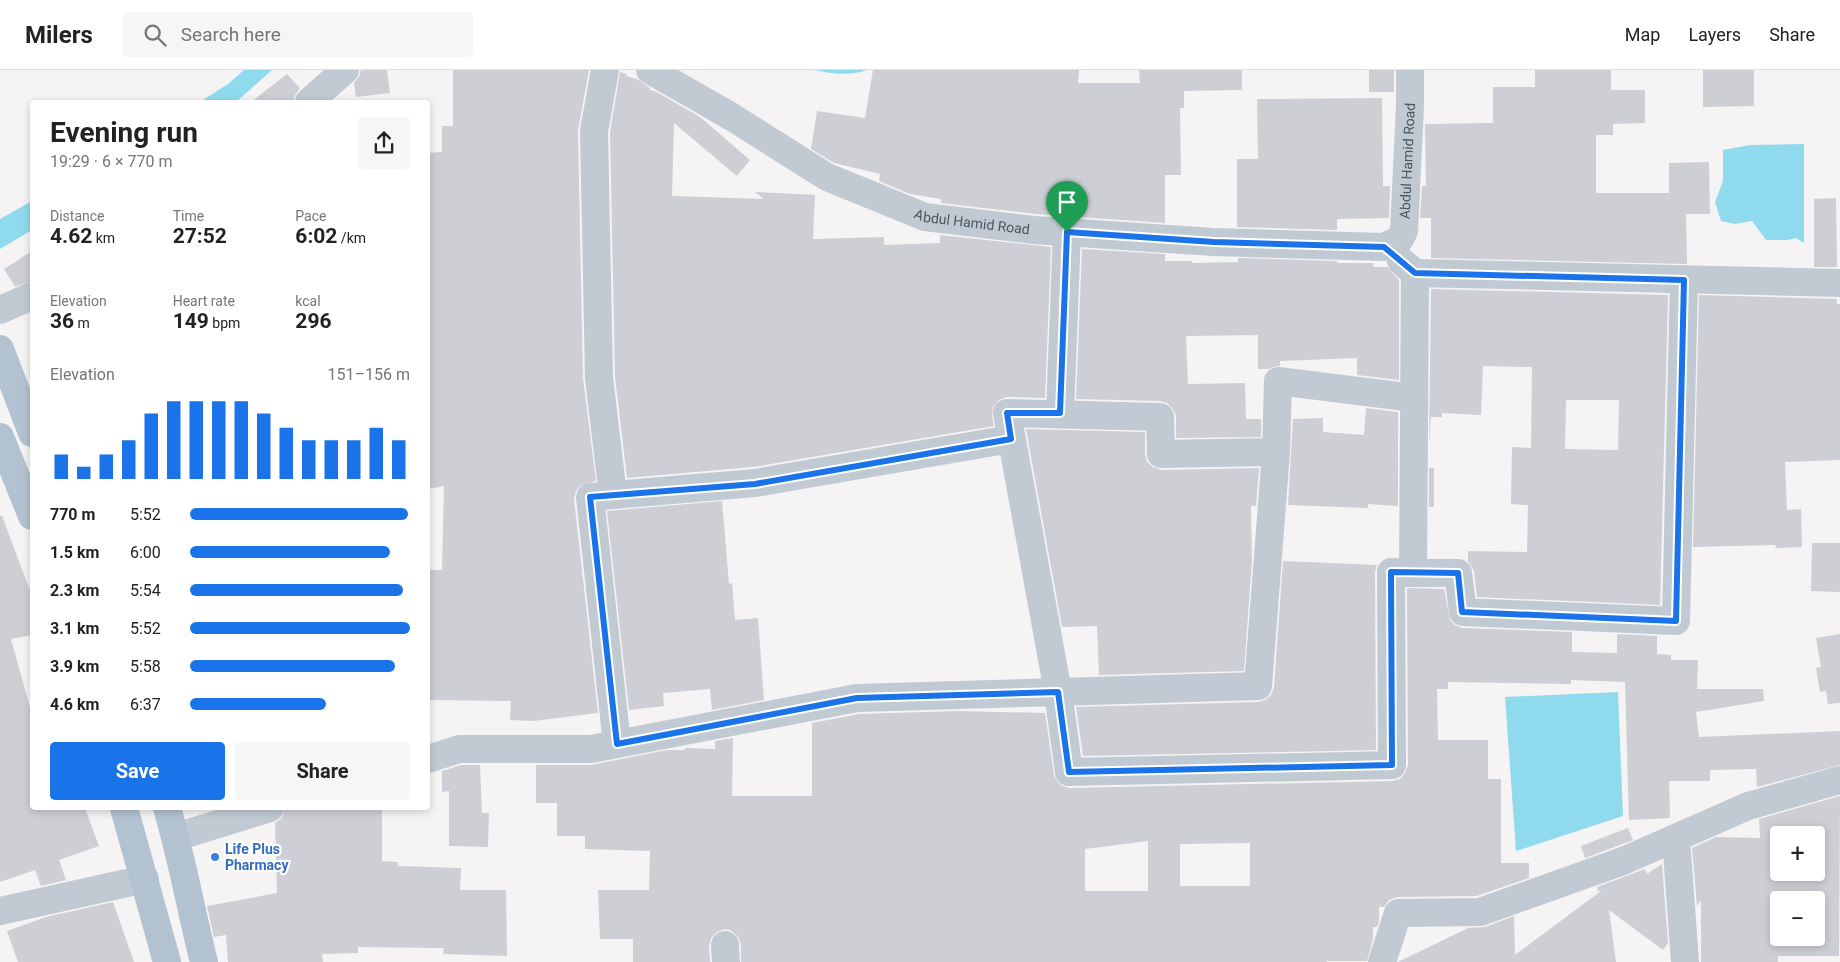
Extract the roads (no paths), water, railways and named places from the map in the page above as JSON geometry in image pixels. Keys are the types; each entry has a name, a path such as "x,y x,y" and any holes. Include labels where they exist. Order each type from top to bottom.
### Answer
{"main road":[{"path":"0,349 30,428"},
{"path":"0,437 30,511"},
{"path":"125,810 168,962"},
{"path":"168,810 176,837 191,913 204,962"}],"street":[{"path":"311,100 345,70"},
{"path":"605,70 594,131 599,378 613,495"},
{"name":"Abdul Hamid Road","path":"650,70 732,117 827,178 925,217 1034,230 1214,242 1384,247 1400,239 1404,231 1410,70"},
{"path":"1060,413 1067,232"},
{"path":"1384,247 1415,273 1840,283"},
{"path":"1413,573 1415,273"},
{"path":"1276,452 1161,454 1160,418 1060,413 1007,413 1058,692 1069,772 1392,765 1391,572 1458,573 1462,612 1676,621 1684,280"},
{"path":"0,310 30,297"},
{"path":"430,758 459,749 591,749 857,698 1258,686 1276,452 1278,381 1414,398"},
{"path":"617,744 590,497 755,484 1011,439"},
{"path":"1382,962 1398,913 1480,912 1623,861 1748,806 1840,780"},
{"path":"176,837 264,810"},
{"path":"1676,838 1685,962"},
{"path":"0,911 145,880"}],"water":[{"path":"244,70 272,70 238,100 203,100 228,84"},
{"path":"815,70 867,70 841,74"},
{"path":"1804,144 1804,243 1796,238 1766,240 1752,221 1735,224 1721,221 1715,202 1723,181 1723,150 1750,145"},
{"path":"30,202 30,231 0,249 0,219"},
{"path":"1618,692 1623,816 1516,851 1505,697"}],"place":[{"name":"Life Plus Pharmacy","path":"215,857"}]}
